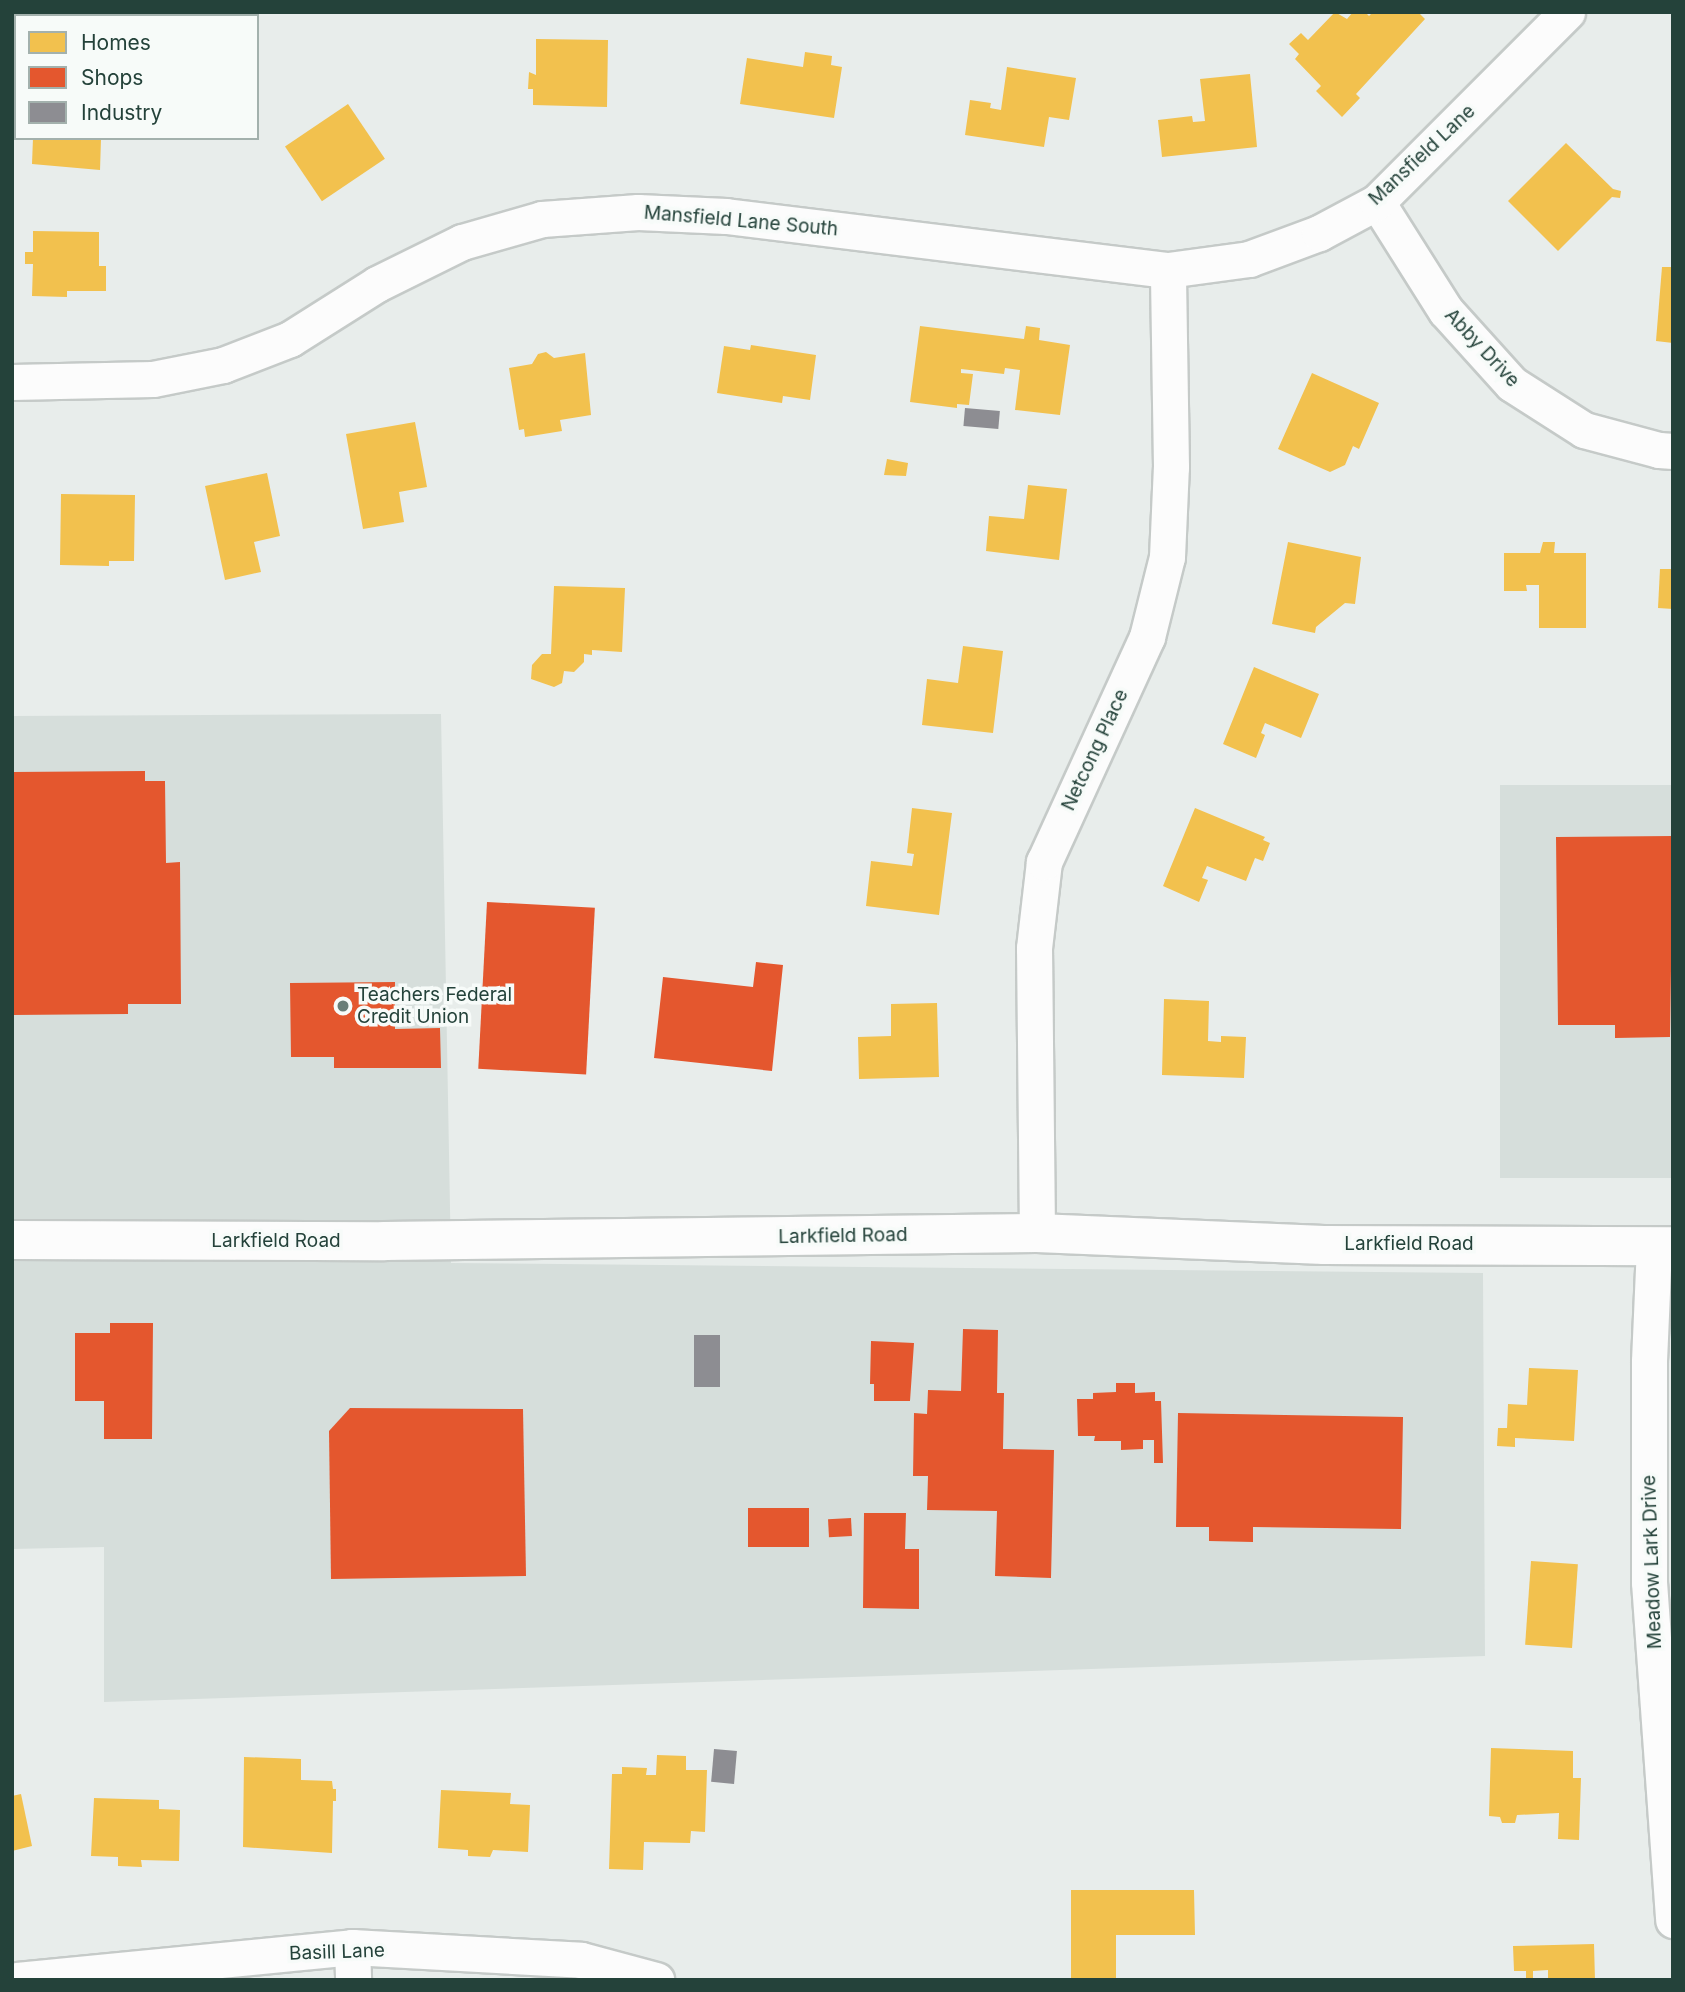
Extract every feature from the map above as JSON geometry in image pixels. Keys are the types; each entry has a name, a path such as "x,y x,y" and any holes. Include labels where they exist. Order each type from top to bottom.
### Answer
{"main road":[{"name":"Larkfield Road","path":"12,1240 384,1241 1037,1233 1324,1245 1664,1246"}],"street":[{"name":"Mansfield Lane","path":"1168,270 1249,260 1319,233 1377,202 1567,12"},
{"name":"Abby Drive","path":"1377,202 1446,311 1512,384 1584,430 1658,450 1673,451"},
{"name":"Mansfield Lane South","path":"12,383 153,379 223,365 290,339 377,284 462,242 542,219 638,212 726,216 1168,270"},
{"name":"Netcong Place","path":"1037,1233 1034,948 1044,862 1147,637 1167,557 1171,467 1168,270"},
{"name":"Meadow Lark Drive","path":"1664,1246 1649,1362 1649,1582 1667,1759 1673,1920"},
{"name":"Basill Lane","path":"17,1980 352,1964 581,1960 656,1980"}],"shaded area":[{"path":"441,714 451,1263 1483,1273 1485,1656 104,1702 104,1547 12,1549 12,716"},
{"path":"1500,785 1673,785 1673,1178 1500,1178"}],"building: Homes":[{"path":"1335,12 1347,19 1353,12 1365,12 1369,16 1373,12 1418,12 1425,19 1356,94 1360,98 1342,117 1316,91 1321,86 1295,59 1299,54 1289,44 1301,33 1308,40"},
{"path":"536,39 608,40 607,107 533,105 533,89 528,89 529,72 536,75"},
{"path":"805,52 832,56 831,65 842,67 834,118 740,104 747,58 803,67"},
{"path":"1007,67 1076,78 1069,120 1049,117 1044,147 965,135 970,100 991,103 990,108 1001,110"},
{"path":"1250,74 1257,147 1162,157 1158,120 1192,116 1193,122 1205,121 1200,79"},
{"path":"348,104 385,159 322,201 285,146"},
{"path":"33,140 101,140 100,170 32,164"},
{"path":"1566,143 1613,189 1621,191 1620,198 1612,197 1558,251 1508,201"},
{"path":"33,231 99,232 99,266 106,266 106,291 67,291 67,297 32,296 33,264 25,264 25,252 33,252"},
{"path":"1662,267 1673,267 1673,343 1656,341"},
{"path":"920,326 1024,339 1026,326 1040,328 1039,340 1070,345 1060,415 1015,410 1020,370 1005,368 1004,374 961,369 961,373 973,374 969,405 957,404 957,408 910,402"},
{"path":"751,345 816,355 810,400 783,396 782,403 717,393 724,346 750,350"},
{"path":"546,352 554,358 585,353 591,415 560,420 562,431 525,437 524,429 519,430 509,368 532,364 538,354"},
{"path":"1312,373 1379,403 1359,449 1353,446 1345,465 1330,472 1278,449"},
{"path":"415,422 427,487 399,492 404,522 363,529 346,434"},
{"path":"887,459 908,463 906,476 884,475"},
{"path":"267,473 280,536 254,542 261,572 225,580 205,486"},
{"path":"1028,485 1067,489 1059,560 986,551 989,516 1024,519"},
{"path":"61,494 135,495 134,561 109,561 109,566 60,565"},
{"path":"1288,542 1361,557 1355,604 1345,603 1316,627 1315,633 1272,624"},
{"path":"1543,542 1555,542 1554,553 1586,553 1586,628 1539,628 1539,585 1526,585 1527,591 1504,591 1504,553 1540,553"},
{"path":"1660,569 1673,569 1673,609 1658,608"},
{"path":"554,586 625,588 622,652 592,650 592,655 584,654 584,662 574,672 564,671 562,683 554,687 531,679 532,665 542,654 551,654"},
{"path":"963,646 1003,651 993,733 922,725 927,679 958,683"},
{"path":"1254,667 1319,694 1301,738 1265,723 1261,733 1265,735 1256,758 1223,744"},
{"path":"912,808 952,813 939,915 866,906 871,861 912,866 914,854 907,853"},
{"path":"1195,808 1265,837 1263,840 1270,843 1263,861 1255,858 1246,881 1207,866 1202,878 1208,880 1199,902 1163,886"},
{"path":"1164,999 1209,1001 1208,1041 1221,1042 1221,1036 1246,1037 1244,1078 1162,1075"},
{"path":"937,1003 939,1077 859,1079 858,1037 891,1036 891,1004"},
{"path":"1529,1368 1578,1370 1574,1441 1515,1438 1515,1447 1497,1446 1498,1428 1507,1428 1508,1404 1527,1405"},
{"path":"1531,1561 1578,1564 1572,1648 1525,1645"},
{"path":"1491,1748 1573,1751 1573,1778 1581,1778 1579,1840 1558,1839 1559,1813 1517,1815 1515,1823 1502,1823 1500,1817 1489,1816"},
{"path":"657,1755 686,1756 686,1770 707,1770 705,1832 691,1831 690,1843 644,1842 643,1870 609,1869 612,1774 622,1774 622,1767 647,1768 646,1775 656,1775"},
{"path":"244,1757 301,1759 301,1780 332,1781 333,1789 336,1789 336,1801 333,1801 332,1853 243,1847"},
{"path":"441,1790 511,1793 510,1804 530,1805 528,1852 493,1850 490,1857 468,1856 468,1850 438,1848"},
{"path":"21,1794 32,1846 12,1851 12,1796"},
{"path":"94,1798 159,1800 159,1809 180,1810 179,1861 141,1860 142,1867 118,1866 118,1857 91,1856"},
{"path":"1071,1890 1194,1890 1195,1935 1116,1935 1116,1978 1071,1978"},
{"path":"1594,1944 1595,1980 1548,1980 1548,1970 1533,1971 1533,1980 1526,1980 1526,1971 1514,1971 1513,1946"}],"building: Shops":[{"path":"145,771 145,781 165,781 166,863 180,862 181,1004 128,1004 128,1014 12,1015 12,772"},
{"path":"1673,836 1670,1037 1615,1038 1615,1025 1558,1025 1556,837"},
{"path":"487,902 595,908 586,1074 478,1069"},
{"path":"756,962 783,965 772,1071 654,1058 663,977 753,987"},
{"name":"Teachers Federal Credit Union","path":"395,982 395,1029 440,1028 441,1068 334,1068 334,1057 291,1057 290,983"},
{"path":"110,1323 153,1323 152,1439 104,1439 104,1401 75,1401 75,1333 110,1333"},
{"path":"963,1329 998,1330 997,1393 1004,1393 1003,1449 1054,1450 1051,1578 995,1576 997,1511 927,1510 928,1476 913,1476 914,1413 927,1414 928,1390 961,1391"},
{"path":"871,1341 914,1343 910,1401 874,1401 874,1384 870,1384"},
{"path":"1116,1383 1135,1383 1135,1393 1155,1392 1155,1401 1161,1401 1163,1463 1154,1463 1154,1440 1143,1440 1143,1449 1121,1450 1121,1441 1094,1441 1095,1436 1078,1436 1077,1399 1093,1399 1093,1393 1116,1392"},
{"path":"350,1408 523,1409 526,1576 331,1579 329,1431"},
{"path":"1178,1413 1403,1417 1401,1529 1253,1527 1253,1542 1209,1541 1209,1527 1176,1527"},
{"path":"748,1508 809,1508 809,1547 748,1547"},
{"path":"864,1513 906,1513 905,1549 919,1549 919,1609 863,1608"},
{"path":"851,1518 852,1536 829,1537 828,1519"}],"building: Industry":[{"path":"965,408 1000,411 998,429 963,426"},
{"path":"694,1335 720,1335 720,1387 694,1387"},
{"path":"714,1749 737,1751 734,1784 711,1782"}],"place":[{"name":"Teachers Federal Credit Union","path":"343,1006"}]}
